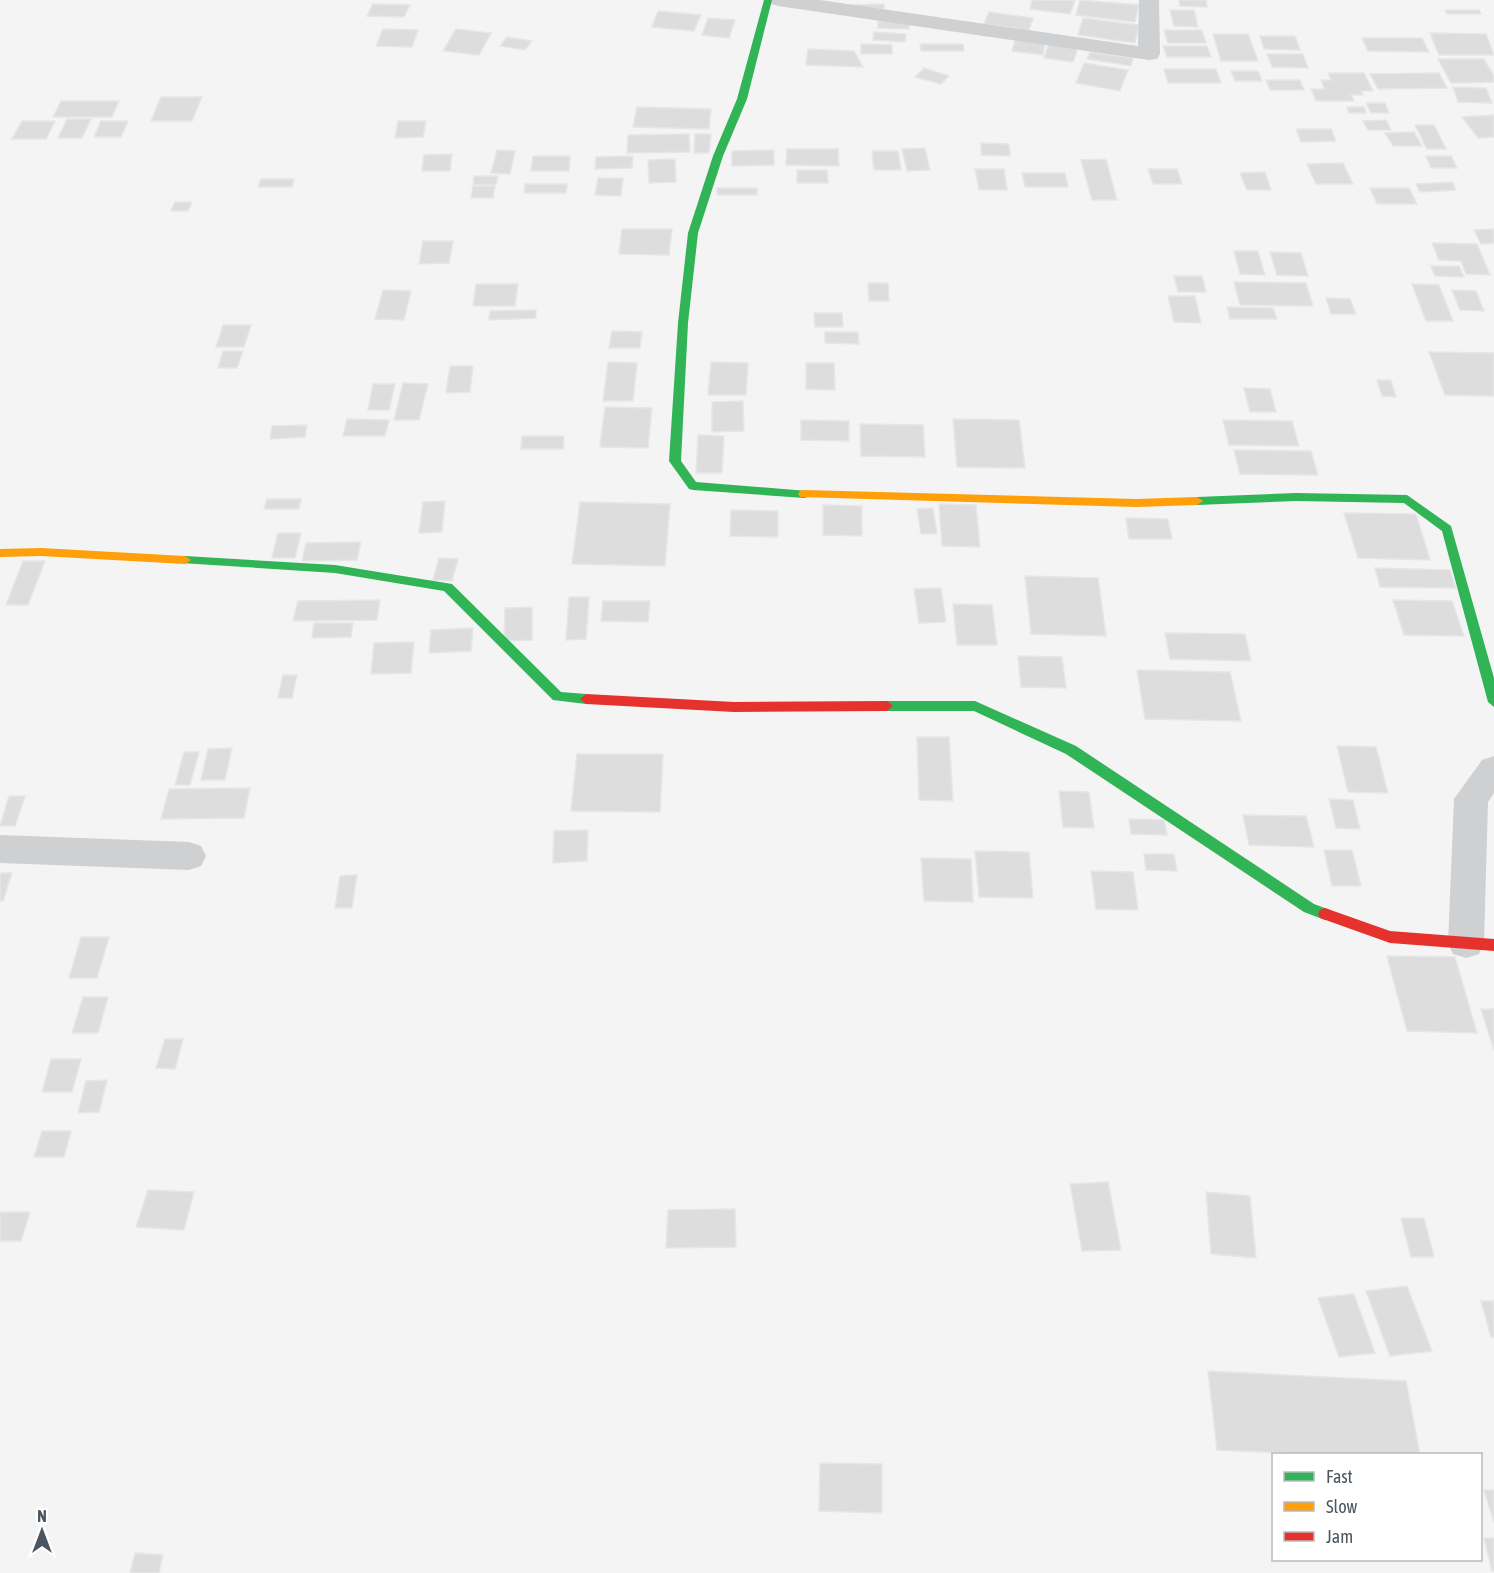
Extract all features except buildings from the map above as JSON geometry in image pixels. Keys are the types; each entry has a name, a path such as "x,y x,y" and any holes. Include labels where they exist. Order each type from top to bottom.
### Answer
{"street":[{"path":"768,0 742,99 718,156 693,233 683,323 675,461 693,486 781,493 1136,503 1296,497 1407,499 1447,529 1494,702"},
{"path":"778,0 1149,54 1149,0"},
{"path":"0,553 41,552 335,569 448,587 558,697 734,707 975,706 1071,750 1310,908 1390,937 1480,944 1471,799 1494,769"},
{"path":"0,849 189,856"}],"traffic: fast":[{"path":"768,0 742,99 718,156 693,233 683,323 675,461 693,486 804,494"},
{"path":"1197,501 1296,497 1407,499 1447,529 1494,702"},
{"path":"185,560 335,569 448,587 558,697 586,699"},
{"path":"887,706 975,706 1071,750 1309,908 1325,914"}],"traffic: slow":[{"path":"804,494 1136,503 1197,501"},
{"path":"0,553 41,552 185,560"}],"traffic: jam":[{"path":"586,699 734,707 887,706"},
{"path":"1325,914 1390,937 1494,945"}]}
